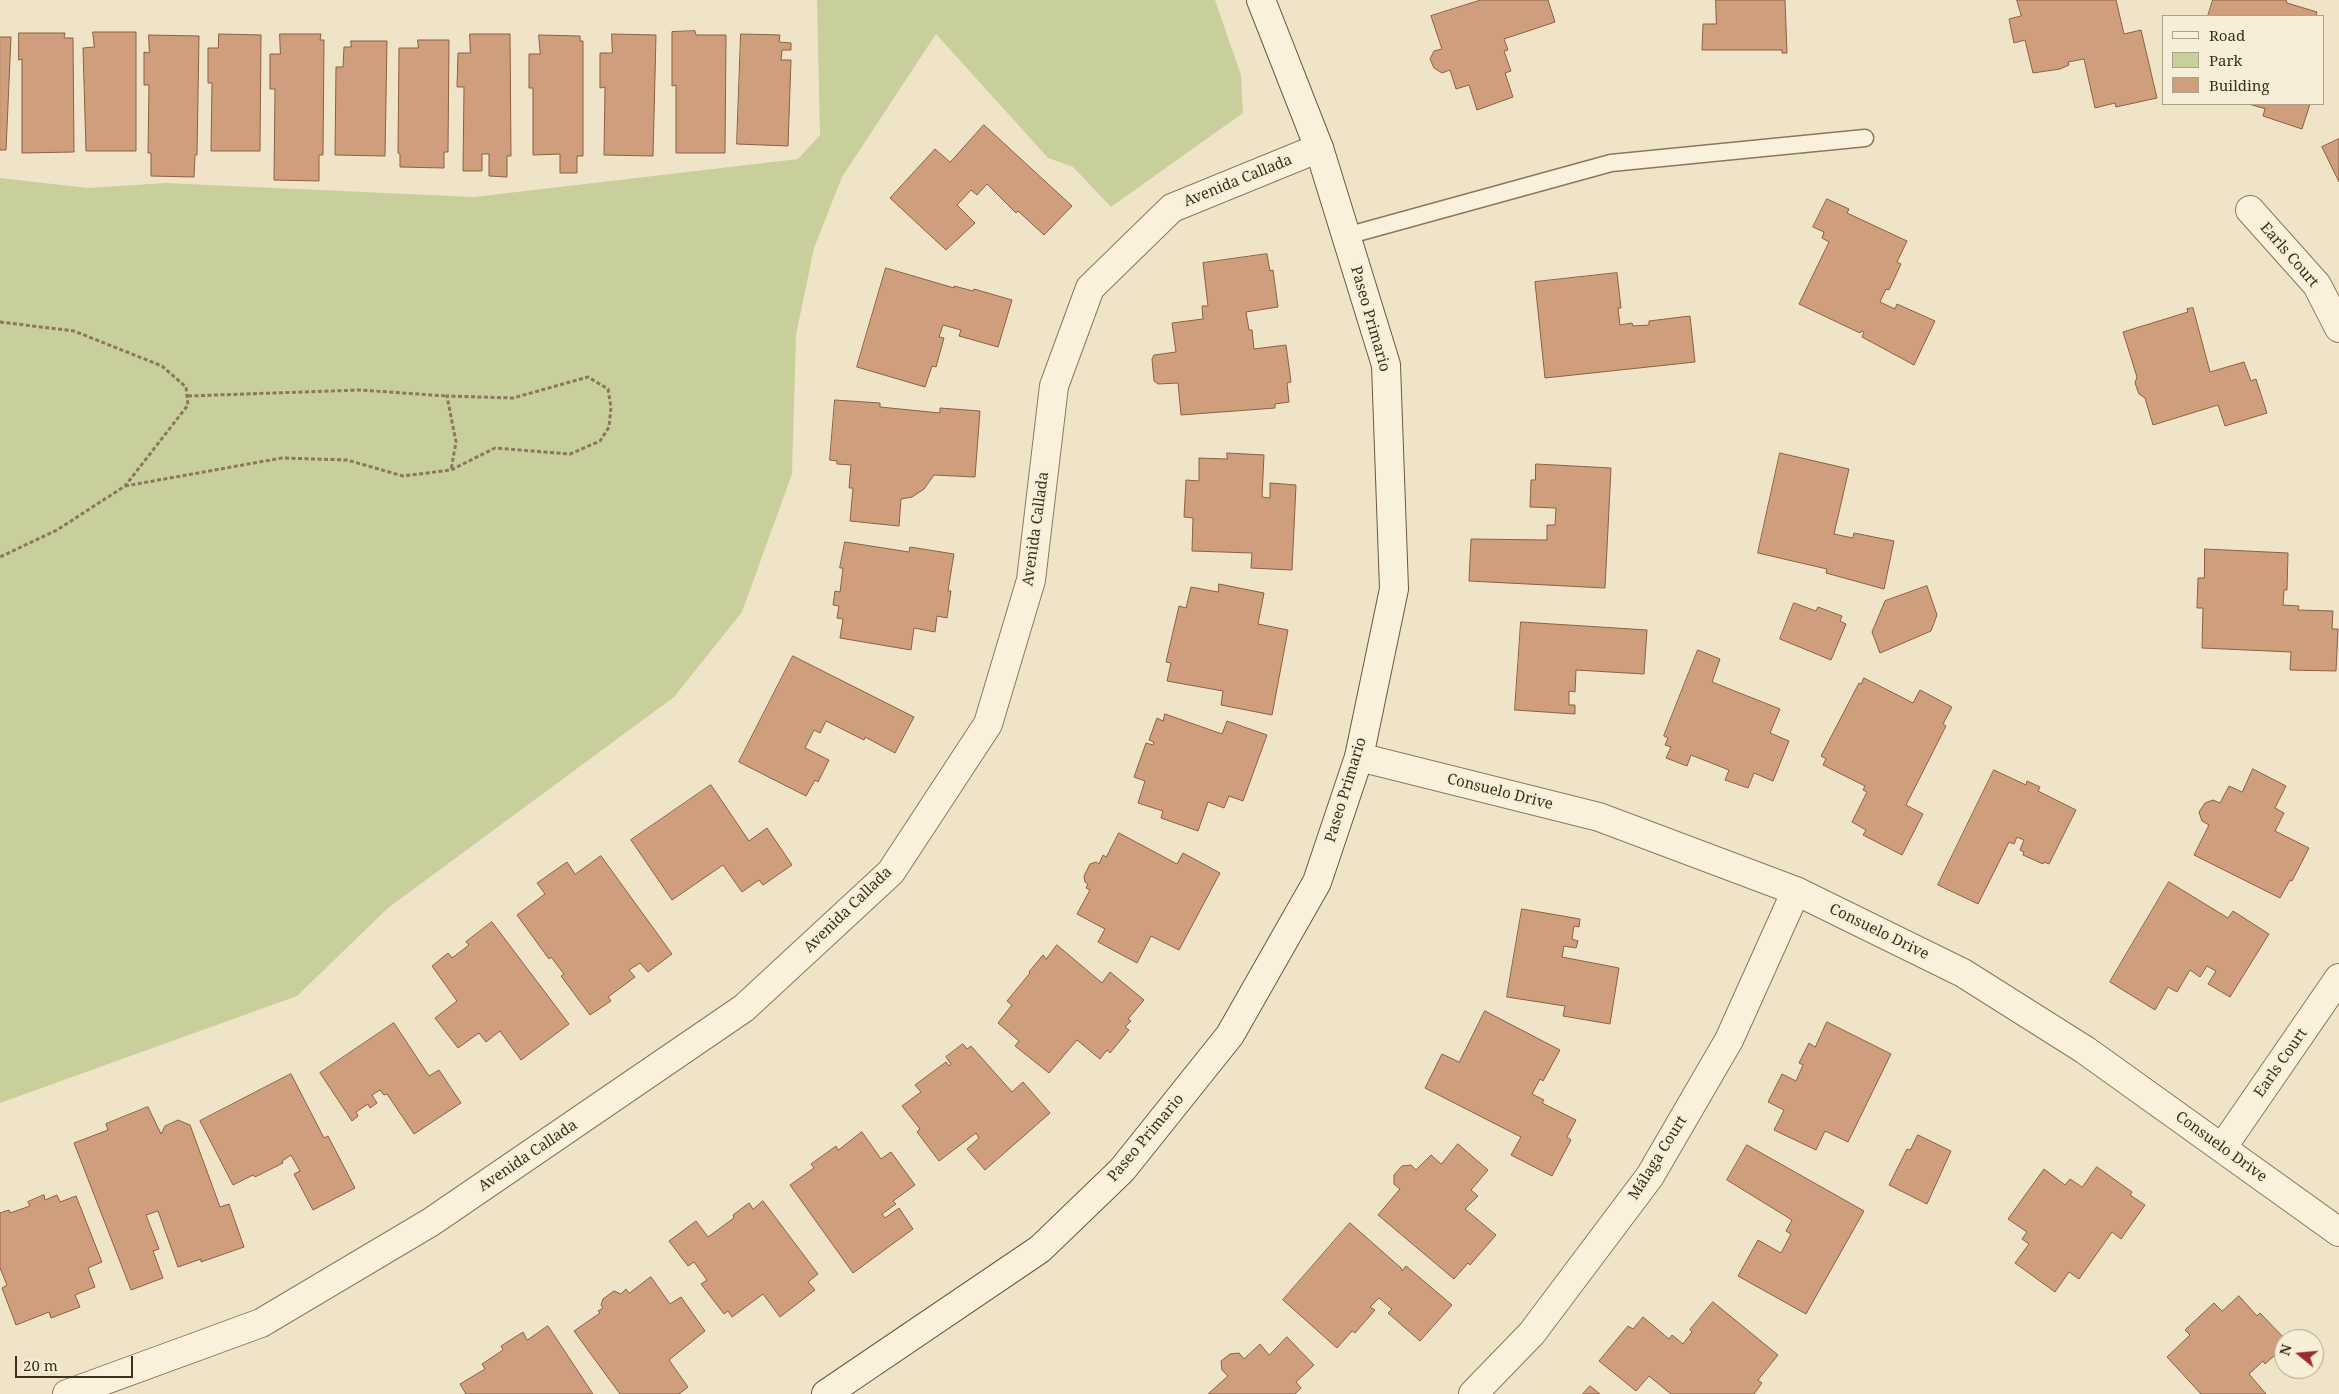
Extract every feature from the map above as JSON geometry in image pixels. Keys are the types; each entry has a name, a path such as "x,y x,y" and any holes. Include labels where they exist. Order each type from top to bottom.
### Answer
{"street":[{"name":"Paseo Primario","path":"826,1394 1040,1249 1122,1170 1230,1035 1317,882 1359,757 1394,589 1386,365 1319,148 1261,0"},
{"name":"Avenida Callada","path":"67,1394 261,1323 432,1222 744,1008 890,872 988,724 1031,580 1054,386 1090,288 1172,208 1319,148"},
{"name":"Earls Court","path":"2250,210 2317,285 2339,328"},
{"name":"Consuelo Drive","path":"1359,757 1599,816 1796,891 1963,973 2085,1050 2339,1232"},
{"name":"Málaga Court","path":"1473,1394 1532,1333 1650,1176 1729,1040 1796,891"},
{"name":"Earls Court","path":"2222,1148 2339,978"}],"lane":[{"path":"1346,236 1611,163 1865,138"}],"path":[{"path":"0,322 74,331 162,366 186,387 188,396 188,406 125,486 58,530 0,556"},
{"path":"125,486 282,458 347,460 403,476 451,470 494,448 570,454 600,441 609,427 611,407 608,389 588,377 512,398 360,390 188,396"},
{"path":"447,396 456,442 451,470"}],"green space":[{"path":"817,0 1215,0 1241,75 1243,113 1111,207 1073,167 1048,158 936,34 842,177 814,248 796,335 792,474 742,612 674,697 388,908 297,996 0,1103 0,178 88,188 165,183 474,197 798,159 820,135"}],"building":[{"path":"1481,0 1548,0 1555,22 1504,39 1508,50 1504,51 1511,71 1505,73 1513,97 1477,110 1469,85 1456,89 1450,70 1442,73 1434,68 1430,59 1434,51 1442,49 1431,16"},
{"path":"1716,0 1785,0 1787,53 1782,53 1782,50 1702,50 1703,24 1716,24"},
{"path":"2017,0 2116,0 2124,34 2141,30 2157,98 2116,107 2115,103 2095,108 2084,59 2068,62 2069,65 2060,69 2033,73 2025,40 2014,43 2009,19 2021,16"},
{"path":"2213,0 2286,0 2287,3 2317,12 2316,15 2208,15"},
{"path":"695,31 696,35 726,35 725,153 676,153 676,85 672,86 672,32"},
{"path":"93,32 136,32 136,151 86,151 83,48 94,47"},
{"path":"19,33 65,33 64,38 73,38 74,152 22,153 22,59 19,60"},
{"path":"219,34 261,35 260,151 211,151 212,83 208,83 208,48 218,48"},
{"path":"280,34 321,34 320,40 324,40 323,155 319,155 319,181 274,180 275,89 270,89 270,54 280,54"},
{"path":"470,34 510,34 511,156 507,156 507,177 489,176 489,154 482,154 482,171 463,171 464,87 457,87 458,53 470,53"},
{"path":"612,34 656,35 653,156 604,155 605,87 600,88 600,53 612,53"},
{"path":"741,34 780,35 779,42 791,43 791,50 782,50 781,60 791,60 788,146 737,144"},
{"path":"149,35 199,36 197,155 195,155 194,177 151,176 151,153 148,153 149,85 144,85 144,52 149,53"},
{"path":"539,35 580,36 580,41 583,41 583,156 577,156 577,173 560,173 560,154 533,155 533,88 529,88 529,54 540,54"},
{"path":"0,37 11,37 6,150 0,150"},
{"path":"418,40 449,40 448,152 444,152 444,168 400,167 400,154 398,153 399,48 418,48"},
{"path":"351,41 387,41 385,156 335,155 336,67 343,67 344,47 351,47"},
{"path":"2252,105 2310,105 2302,129 2263,116 2265,109"},
{"path":"984,125 1072,206 1044,235 1018,211 1016,213 987,184 977,195 971,190 957,205 975,223 946,250 890,198 935,149 950,162"},
{"path":"2339,139 2339,182 2322,147"},
{"path":"1827,199 1849,209 1847,213 1907,241 1897,262 1901,264 1889,290 1886,289 1880,302 1895,309 1897,304 1935,321 1914,365 1862,337 1864,332 1860,333 1799,304 1829,242 1822,238 1824,232 1813,227"},
{"path":"1267,254 1270,271 1273,270 1278,307 1246,312 1249,330 1252,330 1254,349 1286,345 1291,382 1287,383 1289,402 1275,404 1275,408 1181,415 1178,383 1158,384 1154,381 1152,359 1154,355 1176,352 1172,323 1203,319 1202,306 1208,306 1203,263"},
{"path":"886,268 954,288 954,286 973,291 974,289 1012,300 998,347 959,336 961,330 943,325 939,337 944,338 936,367 932,366 925,387 857,367"},
{"path":"1617,273 1621,308 1618,308 1620,325 1632,323 1633,326 1649,325 1649,321 1690,316 1695,362 1545,378 1535,282"},
{"path":"2193,308 2210,372 2244,362 2251,381 2256,379 2267,413 2225,426 2218,405 2153,425 2145,398 2139,394 2135,383 2137,377 2123,332 2188,312 2187,309"},
{"path":"835,400 880,403 880,407 940,413 940,408 980,411 975,477 934,475 924,489 912,497 901,499 899,526 850,521 853,488 849,488 851,465 837,464 837,461 830,460"},
{"path":"1227,453 1264,455 1262,497 1270,498 1270,483 1296,485 1292,570 1251,568 1252,553 1192,551 1193,518 1184,517 1186,480 1199,481 1199,458 1227,459"},
{"path":"1780,453 1849,469 1834,534 1853,538 1854,533 1894,541 1884,589 1826,573 1827,569 1758,553"},
{"path":"1536,464 1611,468 1605,588 1469,581 1471,539 1547,540 1547,525 1555,525 1556,508 1530,507 1531,480 1535,480"},
{"path":"845,542 909,552 910,547 954,554 948,591 951,591 947,618 937,616 935,632 914,628 911,650 840,638 843,619 837,618 839,606 833,605 835,591 840,592 843,568 840,568"},
{"path":"2205,549 2288,553 2287,590 2284,590 2283,605 2299,606 2298,610 2333,611 2332,629 2338,629 2336,671 2290,670 2291,652 2202,648 2203,608 2197,608 2198,578 2204,578"},
{"path":"1219,584 1264,593 1258,624 1288,630 1272,715 1221,705 1223,691 1167,681 1171,663 1166,662 1179,606 1186,608 1191,587 1218,592"},
{"path":"1927,586 1937,615 1931,631 1880,653 1872,632 1885,601"},
{"path":"1794,603 1816,611 1818,607 1842,616 1840,621 1846,624 1831,660 1780,639"},
{"path":"1521,622 1647,630 1644,674 1576,670 1575,692 1569,691 1569,705 1575,705 1575,714 1515,710"},
{"path":"1698,650 1720,659 1712,682 1780,709 1770,733 1789,741 1773,781 1754,773 1748,788 1725,780 1729,770 1691,755 1687,766 1666,758 1671,747 1665,745 1668,738 1664,736"},
{"path":"793,656 914,717 895,753 865,737 864,740 826,721 820,733 814,730 805,748 829,760 818,782 815,780 806,796 739,762"},
{"path":"1864,678 1913,703 1920,690 1952,707 1943,724 1946,726 1906,805 1923,814 1902,855 1863,835 1866,830 1852,822 1867,792 1863,790 1865,786 1823,765 1826,759 1821,756 1859,683 1861,684"},
{"path":"1165,714 1222,734 1227,721 1267,735 1243,801 1229,796 1224,808 1208,802 1198,831 1161,818 1163,811 1138,803 1145,781 1134,777 1146,743 1153,745 1154,742 1149,740 1157,718 1163,721"},
{"path":"2253,769 2286,786 2275,808 2284,813 2275,831 2309,848 2292,881 2290,880 2280,898 2194,855 2209,825 2202,821 2199,812 2205,803 2213,800 2220,803 2229,786 2242,792"},
{"path":"1994,770 2026,785 2027,781 2040,787 2038,791 2076,810 2049,864 2044,862 2043,864 2023,855 2024,852 2020,850 2024,840 2017,837 2014,844 2009,842 1978,904 1938,885"},
{"path":"711,785 749,841 767,828 792,865 763,885 759,880 742,892 723,865 672,900 631,840"},
{"path":"1119,833 1177,864 1183,853 1220,873 1179,950 1151,936 1137,963 1098,942 1105,929 1077,914 1090,890 1086,888 1088,884 1085,882 1084,876 1090,864 1096,862 1099,864 1103,855 1106,857"},
{"path":"601,856 672,954 648,972 640,963 629,970 635,977 608,997 611,1001 590,1015 561,976 564,974 551,957 549,959 517,915 545,894 537,883 567,862 575,874"},
{"path":"2169,882 2228,918 2233,911 2269,934 2230,997 2208,984 2216,971 2207,966 2200,977 2190,970 2177,992 2168,987 2155,1010 2110,982"},
{"path":"1522,909 1580,919 1579,927 1574,926 1572,939 1578,941 1576,948 1564,946 1562,957 1619,968 1610,1024 1563,1016 1565,1006 1507,997"},
{"path":"492,922 569,1024 521,1060 500,1031 486,1042 479,1033 458,1048 435,1018 457,1001 432,966 448,953 452,958 469,945 466,942"},
{"path":"1057,945 1102,983 1110,972 1144,1000 1128,1019 1131,1021 1125,1027 1129,1030 1110,1053 1107,1050 1100,1059 1077,1040 1049,1073 1015,1046 1019,1041 998,1023 1012,1005 1007,1001 1043,955 1046,959"},
{"path":"1485,1011 1560,1050 1543,1081 1540,1079 1532,1094 1544,1100 1542,1103 1576,1120 1567,1137 1571,1140 1552,1176 1511,1155 1521,1137 1425,1088 1442,1054 1459,1062"},
{"path":"1827,1022 1891,1054 1848,1142 1825,1131 1816,1150 1774,1130 1784,1110 1768,1102 1782,1074 1796,1081 1803,1065 1799,1063 1809,1043 1815,1047"},
{"path":"394,1023 429,1076 439,1070 461,1103 414,1134 387,1094 384,1095 380,1090 372,1095 377,1103 370,1108 368,1104 356,1112 358,1116 352,1121 320,1073"},
{"path":"963,1044 967,1049 971,1046 1012,1092 1023,1082 1050,1113 985,1170 967,1149 979,1138 976,1133 939,1161 917,1132 920,1129 902,1106 921,1092 915,1085 946,1062 949,1066 951,1064 946,1057"},
{"path":"291,1074 324,1138 328,1136 355,1188 313,1210 294,1174 300,1171 291,1155 282,1161 283,1163 255,1177 253,1175 233,1185 200,1121"},
{"path":"148,1107 161,1134 165,1126 178,1120 190,1125 220,1207 229,1204 244,1247 201,1262 201,1259 178,1267 158,1211 146,1215 159,1249 153,1251 163,1278 131,1290 74,1143 108,1130 106,1124"},
{"path":"862,1132 881,1159 891,1152 915,1185 893,1201 896,1204 882,1214 885,1218 899,1208 913,1229 853,1273 790,1185 814,1168 811,1164 836,1146 838,1150"},
{"path":"1918,1135 1951,1151 1927,1204 1889,1185 1907,1149 1910,1150"},
{"path":"1458,1144 1488,1170 1471,1190 1478,1196 1465,1209 1496,1235 1470,1265 1468,1263 1454,1279 1378,1215 1400,1189 1394,1184 1394,1175 1402,1166 1411,1165 1416,1170 1431,1155 1441,1164"},
{"path":"1747,1145 1864,1211 1806,1314 1738,1276 1758,1240 1781,1253 1791,1234 1786,1231 1792,1220 1727,1180"},
{"path":"2097,1167 2132,1192 2130,1195 2145,1205 2121,1239 2112,1232 2079,1279 2069,1272 2055,1292 2015,1263 2029,1244 2022,1239 2027,1232 2008,1219 2044,1169 2065,1185 2070,1179 2082,1187"},
{"path":"44,1195 45,1200 57,1195 60,1202 76,1196 102,1262 88,1268 95,1287 75,1295 80,1307 51,1318 49,1312 16,1325 2,1288 7,1285 0,1268 0,1213 9,1210 10,1213 30,1206 28,1202"},
{"path":"763,1201 818,1274 808,1282 815,1290 780,1317 763,1294 732,1317 728,1311 724,1314 701,1284 707,1280 694,1262 688,1266 669,1241 696,1221 708,1237 734,1218 733,1215 749,1203 753,1209"},
{"path":"1350,1223 1401,1268 1402,1271 1406,1266 1452,1305 1420,1341 1388,1313 1392,1309 1379,1298 1370,1307 1375,1310 1355,1333 1352,1331 1337,1348 1283,1300"},
{"path":"651,1277 670,1304 681,1297 705,1331 669,1360 688,1387 679,1394 620,1394 574,1331 600,1313 598,1311 603,1308 601,1305 603,1299 614,1291 621,1294 626,1289 629,1293"},
{"path":"2239,1296 2257,1316 2260,1313 2275,1329 2274,1356 2265,1364 2263,1361 2249,1374 2266,1394 2201,1394 2167,1357 2190,1335 2185,1330 2214,1303 2222,1311"},
{"path":"1713,1302 1778,1355 1758,1380 1762,1383 1754,1394 1671,1394 1649,1376 1636,1391 1599,1361 1628,1326 1633,1329 1643,1317 1669,1339 1672,1335 1683,1344 1692,1332 1690,1330"},
{"path":"548,1326 593,1394 466,1394 460,1384 485,1369 482,1364 503,1350 501,1346 523,1332 527,1340"},
{"path":"1287,1337 1314,1365 1296,1382 1301,1388 1295,1394 1208,1394 1228,1376 1222,1370 1221,1361 1230,1354 1239,1353 1244,1359 1260,1344 1269,1355"},
{"path":"1590,1386 1600,1394 1583,1394"}]}
